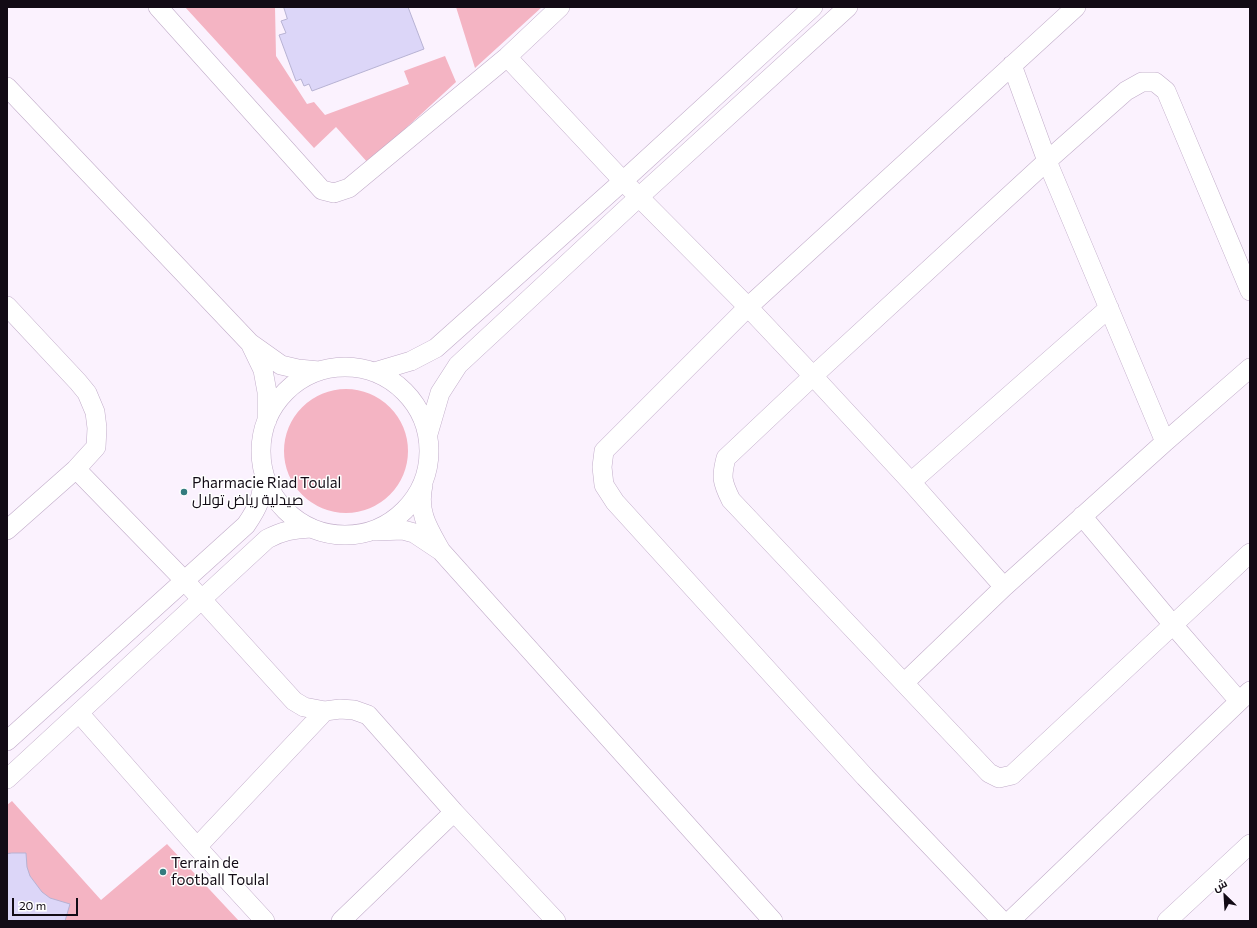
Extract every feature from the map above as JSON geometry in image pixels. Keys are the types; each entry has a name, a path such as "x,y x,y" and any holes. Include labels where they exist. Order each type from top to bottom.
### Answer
{"street":[{"path":"158,7 322,190 334,193 349,188 507,57 560,7"},
{"path":"374,372 411,361 436,348 623,181 813,7"},
{"path":"428,434 440,392 458,365 639,197 848,7"},
{"path":"1002,921 828,736 615,502 604,485 602,467 604,451 748,307 1076,7"},
{"path":"507,57 623,181 748,307 813,376 911,482 1004,587"},
{"path":"1012,65 1046,161 1165,442"},
{"path":"1250,291 1166,91 1155,82 1142,82 1126,91 1046,161 813,376 726,458 722,472 724,486 731,500 988,773 999,778 1012,776 1250,554"},
{"path":"7,87 250,343 282,365 298,370 319,371 347,367 374,372 393,382 409,396 421,414 428,434 429,456 421,495 422,507 425,523 441,551 773,921"},
{"path":"7,306 87,393 94,412 97,428 96,447 76,469 7,530"},
{"path":"911,482 1109,308"},
{"path":"7,741 246,525 254,513 262,496 264,474 261,447 267,420 267,392 263,370 250,343"},
{"path":"904,683 1004,587 1165,442 1250,368"},
{"path":"267,420 279,399 297,382 319,371"},
{"path":"76,469 184,580 294,701 304,707 325,710 354,710 368,715 454,812 556,921"},
{"path":"264,474 271,491 282,506 295,519 310,528 329,533 348,535 367,532 403,530 414,533 441,551"},
{"path":"367,532 386,525 403,512 416,496 425,478"},
{"path":"1010,921 1245,696 1174,626 1082,516"},
{"path":"7,779 267,539 280,532 310,528"},
{"path":"197,847 325,710"},
{"path":"79,713 197,847 265,921"},
{"path":"341,921 454,812"},
{"path":"1167,921 1250,844"}],"shaded area":[{"path":"185,7 275,7 276,56 307,104 314,102 325,115 409,84 404,71 445,56 456,82 368,163 336,127 314,148"},
{"path":"456,7 542,7 475,68"},
{"path":"346,389 358,390 370,394 390,407 403,427 407,439 407,463 403,475 390,495 370,508 358,512 346,513 334,512 322,508 302,495 289,475 285,463 284,451 285,439 289,427 302,407 322,394 334,390"},
{"path":"12,801 101,900 167,844 239,921 7,921 7,805"}],"building":[{"path":"284,7 408,7 424,49 312,91 309,84 304,86 301,79 296,81 279,35 286,33 281,21 287,19"},
{"path":"26,853 27,867 30,876 42,892 50,898 70,904 65,921 7,921 7,854"}],"place":[{"name":"Pharmacie Riad Toulal صيدلية رياض تولال","path":"184,492"},
{"name":"Terrain de football Toulal","path":"163,872"}]}
